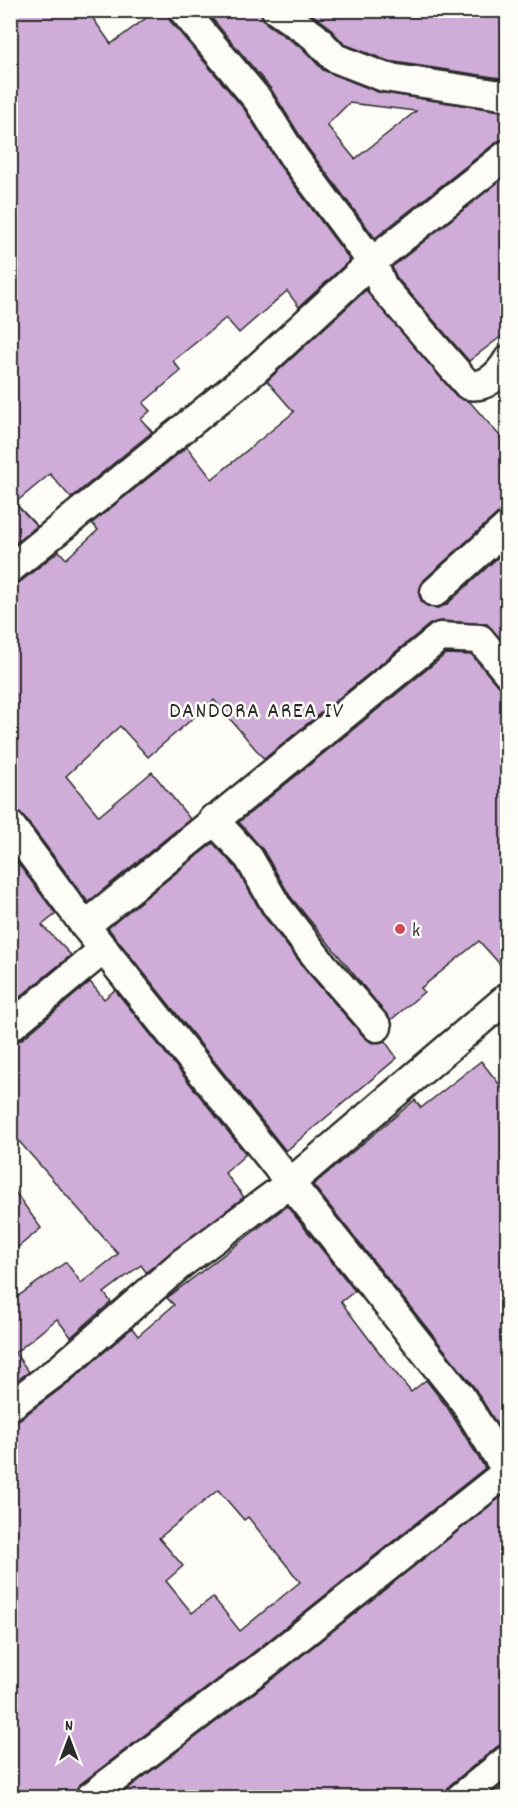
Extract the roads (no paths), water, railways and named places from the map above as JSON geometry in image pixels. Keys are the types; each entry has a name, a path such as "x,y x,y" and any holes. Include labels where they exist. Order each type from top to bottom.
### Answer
{"street":[{"path":"183,10 258,100 293,156 372,262 383,287 468,385 478,387 493,379 507,360"},
{"path":"276,10 314,36 335,58 384,77 507,96"},
{"path":"10,569 254,371 372,262 507,154"},
{"path":"435,592 507,526"},
{"path":"85,926 213,819 440,637 480,639 507,673"},
{"path":"213,819 249,858 276,905 322,964 377,1027"},
{"path":"10,825 85,926 461,1397 507,1472 269,1661 89,1797"},
{"path":"10,1027 104,949"},
{"path":"10,1406 61,1368 182,1263 290,1183 507,997"},
{"path":"460,1797 507,1759"}],"place":[{"name":"k","path":"400,929"}],"district":[{"name":"DANDORA AREA IV","path":"257,709"}]}
